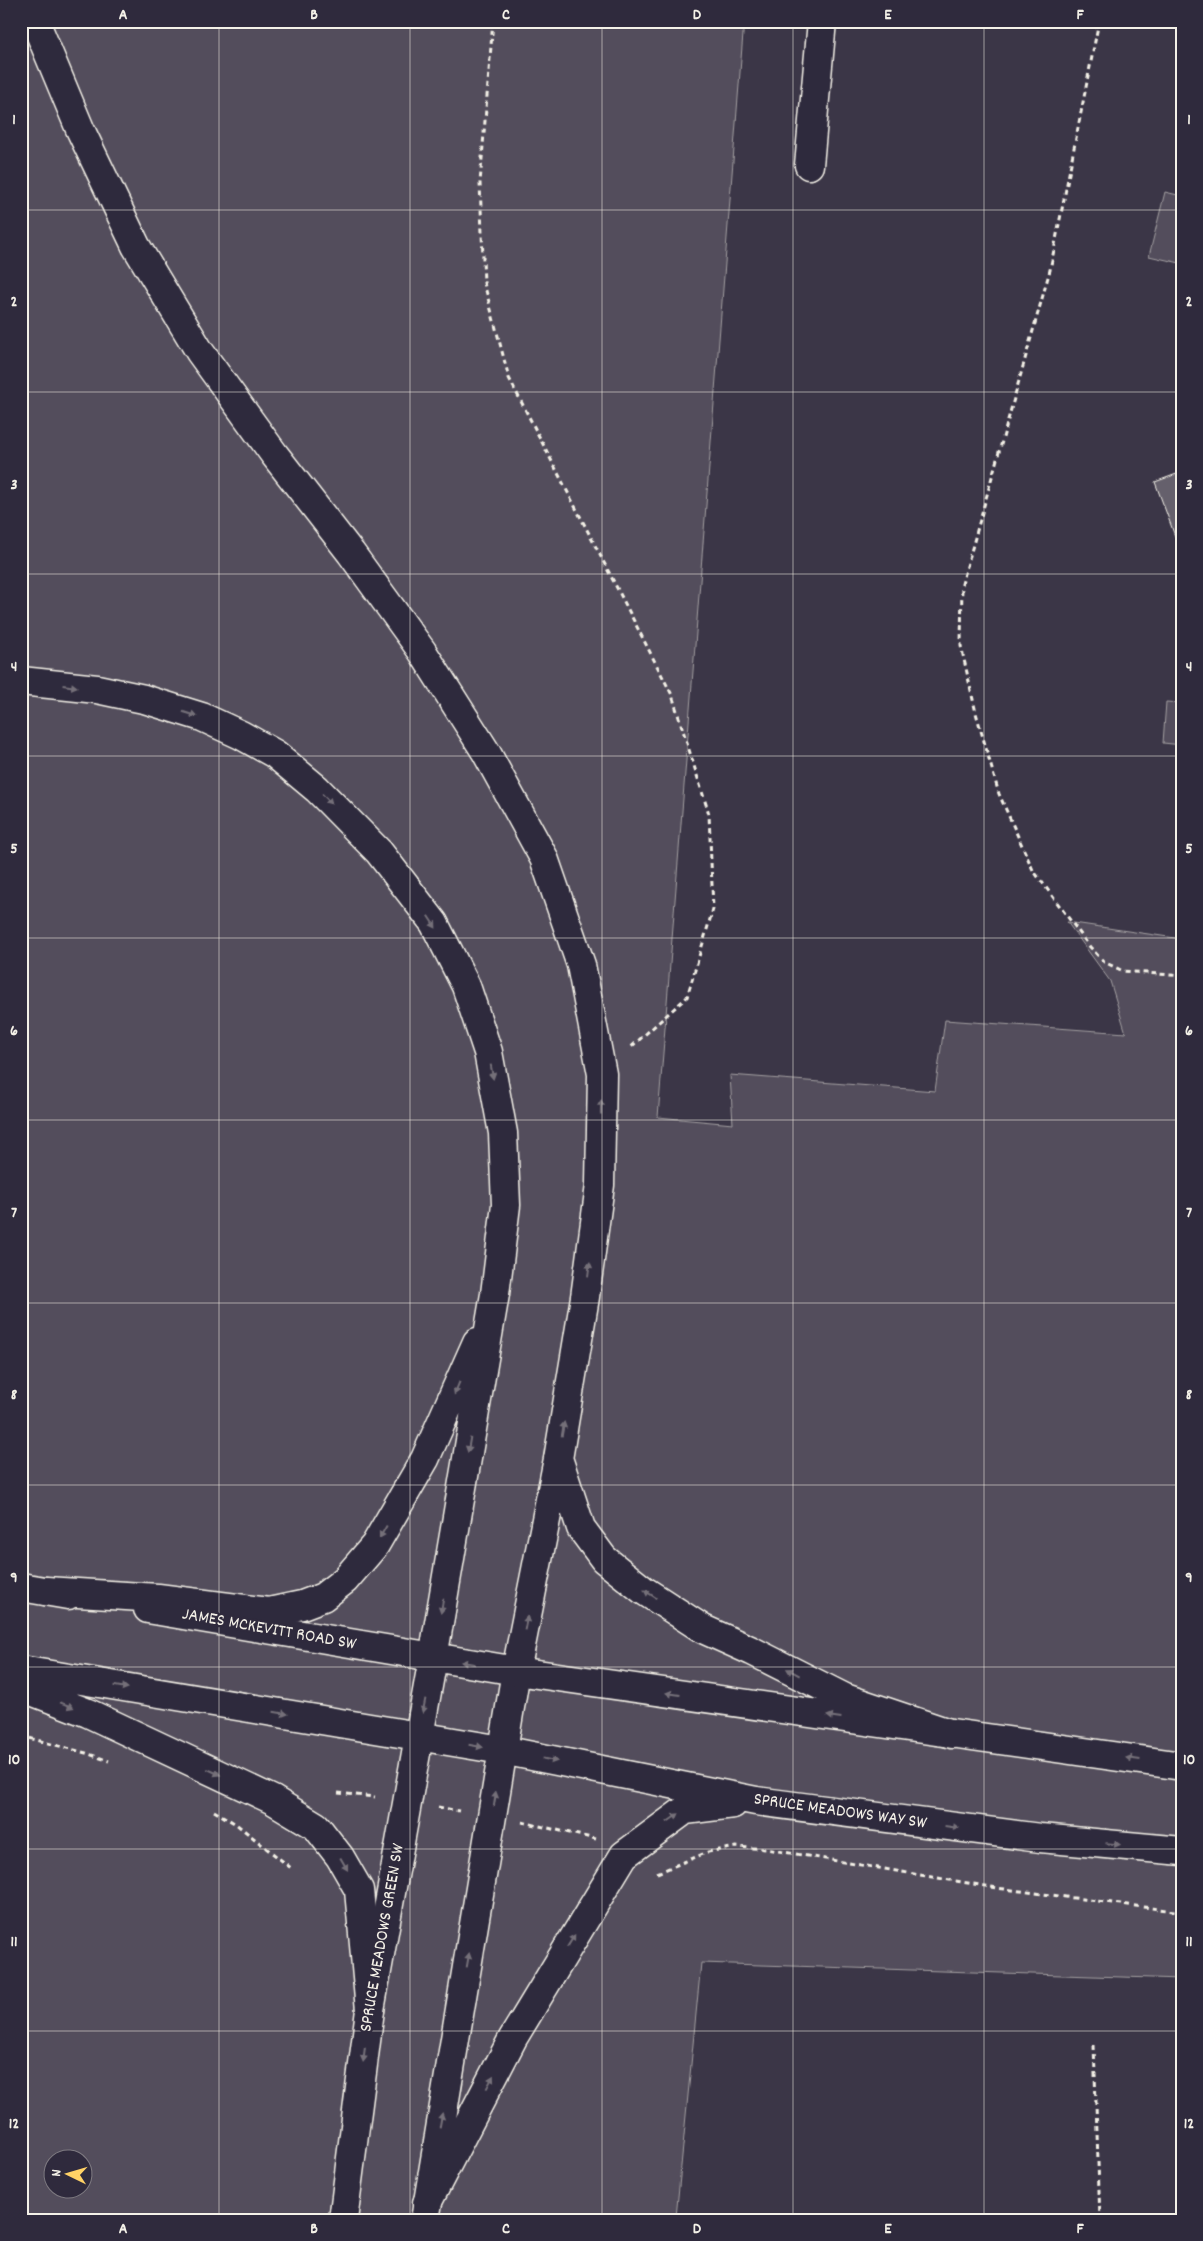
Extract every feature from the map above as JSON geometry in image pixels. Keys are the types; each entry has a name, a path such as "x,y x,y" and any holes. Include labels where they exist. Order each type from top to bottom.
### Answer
{"main road":[{"path":"35,21 80,129 136,246 200,352 422,651 486,752 544,858 581,966 602,1074 600,1185 586,1297 558,1459 502,1750 426,2211"},
{"path":"809,165 822,21"},
{"path":"21,681 96,689 144,699 202,718 241,735 275,754 317,789 379,852 434,923 466,986 488,1052 503,1133 506,1205 495,1294 450,1404 411,1486 375,1545 345,1580 323,1597 302,1605 269,1612 158,1598 34,1589"},
{"name":"SPRUCE MEADOWS GREEN SW","path":"343,2220 370,2010 418,1736 434,1658 495,1294"},
{"path":"558,1459 581,1528 604,1559 643,1590 703,1629 752,1651 844,1698 952,1734"},
{"name":"JAMES MCKEVITT ROAD SW","path":"34,1589 516,1671"},
{"path":"21,1670 502,1750"},
{"path":"516,1671 1182,1766"},
{"path":"21,1687 88,1713 273,1800 316,1826 340,1857 359,1890 370,2010"},
{"name":"SPRUCE MEADOWS WAY SW","path":"502,1750 756,1801 1040,1838 1182,1851"},
{"path":"426,2211 513,2038 624,1854 685,1810 756,1801"}],"path":[{"path":"493,21 480,183 484,284 509,378 672,695 709,814 713,909 687,997 602,1074"},
{"path":"1099,21 1050,270 962,584 961,646 976,714 999,794 1033,870 1090,947 1104,962 1122,971 1182,976"},
{"path":"21,1736 86,1753 113,1763"},
{"path":"338,1792 492,1816 592,1836 624,1854 654,1875 708,1852 736,1848 766,1849 998,1888 1182,1912"},
{"path":"213,1810 236,1824 291,1868"},
{"path":"1094,2045 1100,2220"}],"shaded area":[{"path":"21,21 744,21 658,1117 733,1124 730,1075 935,1091 945,1020 1126,1033 1110,981 1067,922 1182,939 1182,1979 701,1963 676,2217 672,2220 21,2220"},
{"path":"1165,192 1182,196 1180,263 1149,256"},
{"path":"1166,702 1182,703 1182,745 1163,743"}],"building":[{"path":"1182,472 1182,555 1155,482"}]}
